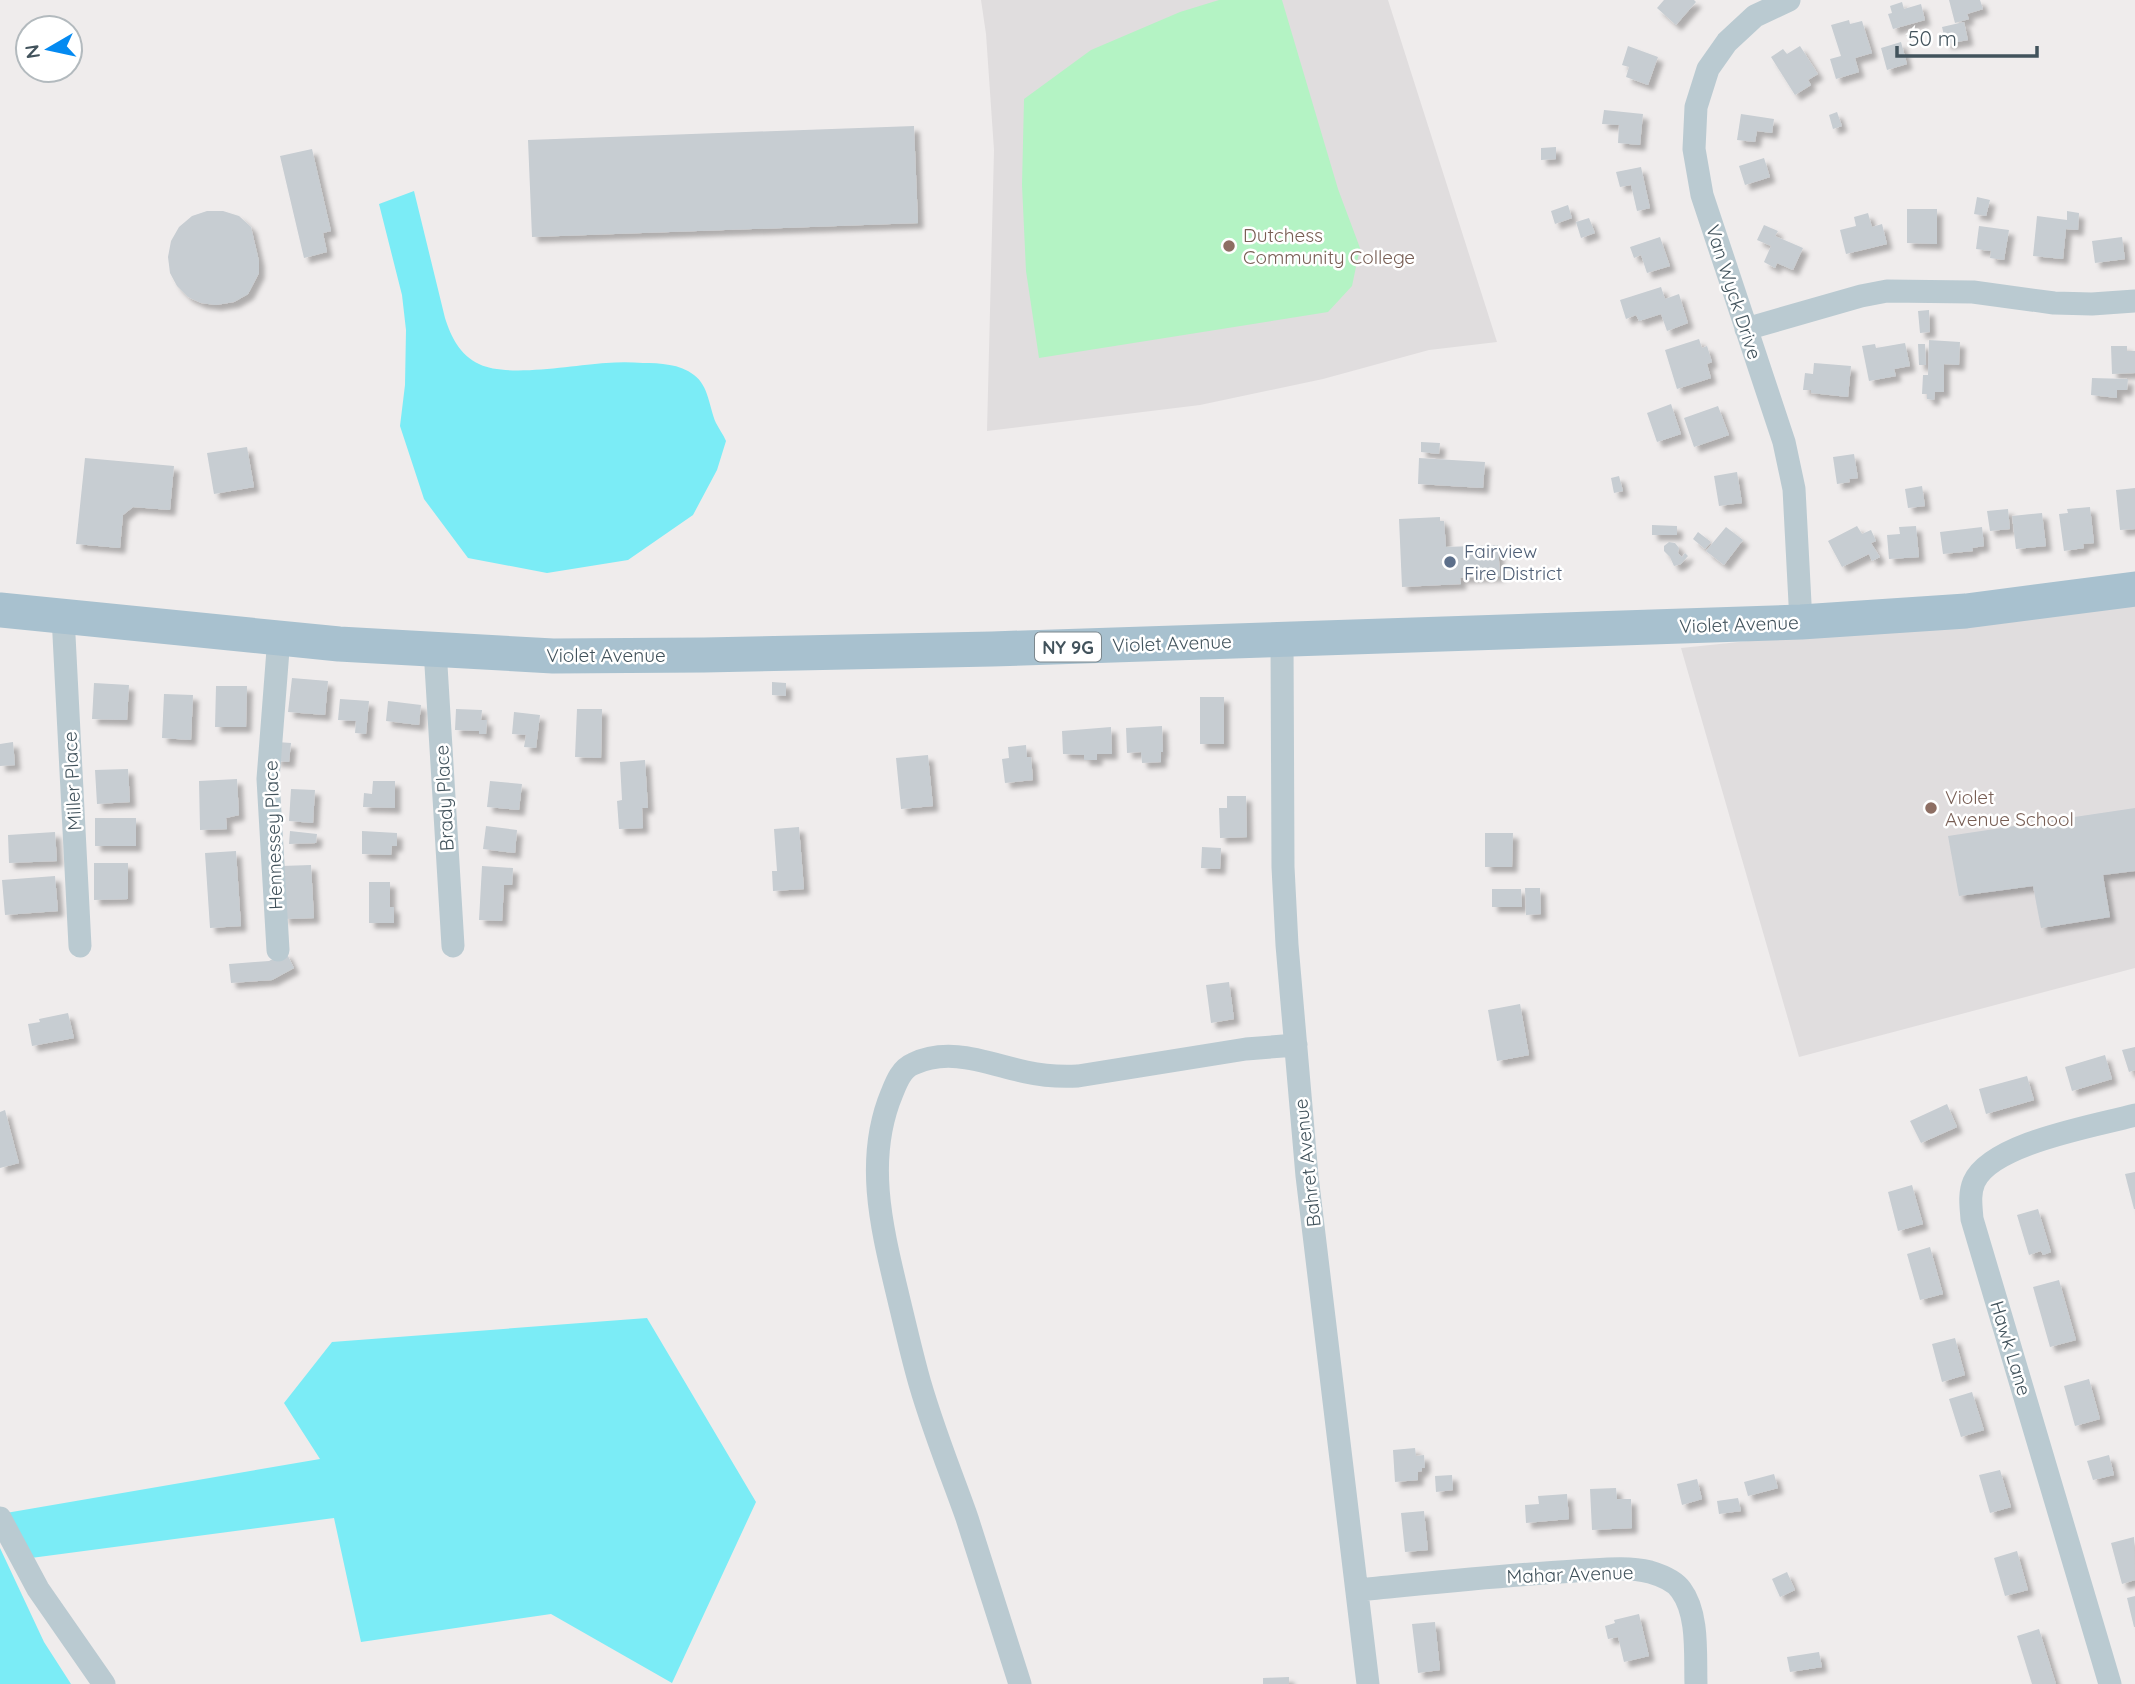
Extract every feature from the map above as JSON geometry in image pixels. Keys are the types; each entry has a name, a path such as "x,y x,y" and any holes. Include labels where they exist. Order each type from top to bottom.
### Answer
{"main road":[{"name":"Violet Avenue","path":"0,610 339,644 553,656 690,655 992,649 1801,622 1966,611 2135,589"}],"street":[{"name":"Van Wyck Drive","path":"1789,0 1755,16 1727,42 1708,69 1696,107 1694,149 1702,195 1784,442 1794,489 1801,622"},
{"path":"1746,329 1887,291 1973,292 2054,303 2135,301"},
{"name":"Miller Place","path":"63,616 80,946"},
{"name":"Hennessey Place","path":"278,950 268,779 279,637"},
{"name":"Bahret Avenue","path":"1282,640 1283,867 1287,945 1307,1176 1368,1684"},
{"name":"Brady Place","path":"435,649 453,946"},
{"path":"1020,1684 917,1375 881,1226 876,1180 879,1135 890,1098 898,1080 908,1067 945,1056 972,1057 1053,1077 1078,1076 1246,1049 1296,1045"},
{"name":"Hawk Lane","path":"2110,1684 1972,1219 1970,1196 1984,1167 2000,1155 2025,1144 2135,1115"},
{"path":"0,1518 38,1589 104,1684"},
{"name":"Mahar Avenue","path":"1357,1590 1550,1572 1618,1569 1650,1572 1681,1589 1689,1604 1695,1633 1696,1684"}],"shaded area":[{"name":"Dutchess Community College","path":"981,0 1388,0 1497,342 1429,350 1323,379 1200,405 987,431 994,150"},
{"name":"Violet Avenue School","path":"2135,601 2135,968 1799,1057 1681,648"}],"green space":[{"path":"1219,0 1282,0 1338,189 1360,248 1352,286 1328,312 1039,358 1026,271 1022,185 1024,99 1091,50 1180,12"}],"water":[{"path":"414,191 447,325 457,345 472,360 491,368 506,370 541,370 615,362 663,364 683,368 699,380 726,441 717,470 693,515 628,560 547,573 468,558 424,499 400,426 405,385 406,330 402,295 379,204"},
{"path":"647,1318 756,1502 672,1683 551,1614 361,1642 334,1518 31,1558 6,1513 320,1459 284,1403 332,1342"},
{"path":"0,1548 44,1642 71,1684 0,1684"}],"building":[{"path":"1664,0 1696,2 1676,25 1657,8"},
{"path":"1949,0 1980,0 1983,9 1967,14 1969,19 1955,23"},
{"path":"1902,2 1904,9 1921,4 1925,20 1893,29 1888,14 1892,13 1890,6"},
{"path":"1849,20 1850,24 1862,21 1872,53 1855,58 1859,72 1836,79 1830,59 1841,56 1831,25"},
{"path":"1964,22 1968,40 1946,44 1942,27"},
{"path":"1901,42 1907,64 1887,70 1881,48"},
{"path":"1628,46 1658,57 1648,85 1626,77 1629,67 1622,65"},
{"path":"1800,46 1818,74 1808,80 1811,85 1795,95 1771,57 1783,49 1787,54"},
{"path":"1604,110 1643,114 1640,145 1618,143 1619,125 1602,124"},
{"path":"1837,112 1842,126 1833,129 1829,115"},
{"path":"1741,114 1774,119 1772,133 1757,131 1755,142 1737,140"},
{"path":"914,126 918,223 532,237 528,140"},
{"path":"1556,147 1556,159 1541,160 1541,148"},
{"path":"312,149 331,231 323,233 327,252 304,258 280,156"},
{"path":"1764,158 1770,177 1745,185 1739,166"},
{"path":"1641,167 1650,208 1637,211 1631,185 1620,187 1616,172"},
{"path":"1977,197 1990,200 1986,216 1974,214"},
{"path":"1568,205 1572,218 1555,224 1551,211"},
{"path":"1907,209 1937,209 1937,244 1907,243"},
{"path":"207,211 223,211 239,216 251,227 259,273 248,294 234,302 216,305 201,303 188,297 177,286 170,273 168,257 171,241 179,227 192,216"},
{"path":"2067,211 2079,213 2078,230 2066,229 2063,259 2033,256 2037,216 2067,220"},
{"path":"1868,213 1872,227 1882,224 1887,244 1846,254 1840,230 1856,226 1854,217"},
{"path":"1589,218 1595,233 1581,238 1576,222"},
{"path":"1764,225 1778,231 1775,236 1803,248 1793,270 1777,263 1775,268 1764,262 1771,246 1757,240"},
{"path":"1979,226 2009,230 2004,260 1990,258 1991,251 1976,249"},
{"path":"1660,237 1670,266 1647,273 1641,255 1634,258 1630,247"},
{"path":"2122,237 2125,259 2095,263 2092,241"},
{"path":"1661,287 1665,299 1679,294 1688,323 1667,331 1661,314 1639,321 1636,315 1626,319 1620,300"},
{"path":"1929,310 1930,332 1920,333 1918,311"},
{"path":"1699,339 1702,348 1707,346 1712,362 1707,364 1711,378 1677,389 1665,350"},
{"path":"1929,340 1960,342 1959,365 1944,364 1944,392 1935,392 1934,400 1927,399 1927,394 1922,394 1923,375 1928,375"},
{"path":"1905,343 1910,366 1894,369 1896,376 1869,381 1862,346 1875,344 1876,348"},
{"path":"1918,344 1925,344 1926,365 1919,365"},
{"path":"2111,346 2127,346 2127,351 2135,351 2135,373 2112,374"},
{"path":"1814,363 1851,366 1848,397 1803,390 1805,373 1813,374"},
{"path":"2092,378 2128,379 2127,390 2117,390 2117,398 2091,395"},
{"path":"1671,404 1681,434 1657,442 1647,413"},
{"path":"1718,406 1729,435 1694,447 1684,418"},
{"path":"1421,442 1440,443 1439,454 1421,452"},
{"path":"247,447 254,487 214,494 207,453"},
{"path":"1854,454 1858,478 1837,484 1833,457"},
{"path":"85,458 174,466 170,510 133,507 123,515 120,548 76,544"},
{"path":"1419,458 1485,462 1483,488 1418,484"},
{"path":"1737,472 1742,503 1719,506 1714,476"},
{"path":"1619,476 1623,491 1614,493 1611,478"},
{"path":"1922,486 1925,506 1908,508 1905,489"},
{"path":"2135,488 2135,529 2120,530 2116,490"},
{"path":"2090,507 2094,543 2083,544 2084,548 2064,551 2059,514 2068,513 2067,509"},
{"path":"2008,509 2010,529 1990,531 1987,511"},
{"path":"2042,513 2046,546 2016,549 2012,516"},
{"name":"Fairview Fire District","path":"1440,517 1440,521 1444,521 1446,547 1498,545 1500,576 1460,578 1461,584 1402,587 1399,519"},
{"path":"1652,525 1677,526 1677,535 1652,535"},
{"path":"1857,526 1862,534 1871,530 1876,541 1871,543 1880,557 1872,561 1869,554 1842,567 1828,541"},
{"path":"1916,526 1919,557 1889,559 1887,535 1900,534 1899,527"},
{"path":"1726,527 1743,540 1724,565 1706,551"},
{"path":"1982,527 1984,546 1972,548 1973,551 1943,554 1940,532"},
{"path":"1698,532 1711,542 1705,549 1693,539"},
{"path":"1669,542 1675,543 1682,557 1685,553 1688,556 1681,564 1674,566 1664,551 1664,546"},
{"path":"292,678 328,681 325,715 288,712"},
{"path":"772,682 786,683 786,696 772,695"},
{"path":"94,683 129,685 127,720 92,719"},
{"path":"216,686 247,686 246,727 215,727"},
{"path":"164,694 193,695 191,740 162,738"},
{"path":"1200,697 1224,697 1224,744 1200,744"},
{"path":"340,699 369,701 366,734 355,733 356,721 338,720"},
{"path":"388,701 421,705 419,725 386,721"},
{"path":"456,709 482,710 481,720 487,720 486,734 455,730"},
{"path":"577,709 602,709 601,758 575,757"},
{"path":"514,712 540,715 536,748 524,747 526,735 512,734"},
{"path":"1162,726 1161,762 1142,763 1141,752 1127,753 1126,728"},
{"path":"1111,727 1112,754 1097,754 1097,760 1084,760 1084,755 1063,754 1062,731"},
{"path":"13,742 15,765 0,766 0,744"},
{"path":"277,742 291,743 289,762 275,761"},
{"path":"1026,745 1027,757 1031,757 1033,780 1005,783 1002,759 1009,758 1008,747"},
{"path":"928,755 933,806 901,809 896,758"},
{"path":"645,760 648,808 642,808 643,828 619,829 617,801 622,800 620,762"},
{"path":"128,769 130,802 97,804 95,770"},
{"path":"237,779 239,815 226,818 227,829 200,830 199,781"},
{"path":"373,781 395,781 395,808 363,807 364,793 372,794"},
{"path":"490,781 522,784 519,810 487,807"},
{"path":"291,789 315,790 313,823 289,821"},
{"path":"1227,796 1246,796 1247,837 1220,838 1219,808 1227,808"},
{"name":"Violet Avenue School","path":"2135,808 2135,871 2103,875 2110,917 2041,928 2033,886 1959,896 1948,836"},
{"path":"95,818 136,818 136,846 95,846"},
{"path":"486,826 517,830 515,853 483,849"},
{"path":"799,827 804,889 773,891 772,871 777,871 774,829"},
{"path":"290,831 317,834 316,843 289,844"},
{"path":"362,831 397,833 397,846 392,846 391,855 362,854"},
{"path":"55,832 57,861 9,863 8,835"},
{"path":"1485,833 1513,833 1512,867 1485,867"},
{"path":"1202,847 1221,848 1220,869 1201,868"},
{"path":"236,851 241,926 210,928 205,853"},
{"path":"94,863 128,863 128,899 94,900"},
{"path":"311,865 314,918 284,919 281,866"},
{"path":"482,866 513,868 512,885 504,885 502,921 479,920"},
{"path":"55,876 58,911 5,915 2,880"},
{"path":"369,882 390,882 390,907 394,907 394,923 369,923"},
{"path":"1525,888 1540,888 1541,914 1526,915"},
{"path":"1492,889 1521,889 1522,907 1492,907"},
{"path":"286,952 294,968 272,980 231,983 229,964 269,961"},
{"path":"1229,982 1234,1019 1211,1023 1206,985"},
{"path":"1520,1004 1529,1055 1497,1061 1488,1010"},
{"path":"68,1013 74,1038 32,1046 28,1024"},
{"path":"2135,1047 2135,1070 2129,1072 2122,1050"},
{"path":"2105,1055 2112,1079 2072,1091 2065,1067"},
{"path":"2027,1076 2034,1100 1986,1114 1979,1089"},
{"path":"1947,1104 1957,1127 1921,1143 1910,1121"},
{"path":"5,1110 19,1163 0,1168 0,1112"},
{"path":"2135,1172 2135,1209 2134,1209 2125,1174"},
{"path":"1912,1185 1923,1224 1898,1231 1888,1192"},
{"path":"2038,1209 2051,1252 2043,1255 2041,1251 2029,1255 2017,1215"},
{"path":"1930,1247 1943,1294 1920,1300 1907,1254"},
{"path":"2059,1280 2076,1340 2050,1347 2033,1287"},
{"path":"1955,1338 1965,1375 1942,1382 1932,1344"},
{"path":"2089,1379 2100,1419 2075,1426 2064,1386"},
{"path":"1972,1392 1984,1430 1961,1437 1949,1399"},
{"path":"1415,1448 1416,1456 1424,1455 1425,1468 1418,1472 1418,1480 1395,1482 1393,1450"},
{"path":"2109,1455 2114,1475 2093,1480 2087,1461"},
{"path":"2000,1470 2011,1507 1990,1513 1979,1475"},
{"path":"1774,1474 1778,1488 1748,1496 1744,1482"},
{"path":"1452,1475 1453,1490 1436,1492 1435,1476"},
{"path":"1697,1479 1702,1499 1682,1505 1677,1484"},
{"path":"1616,1488 1617,1499 1631,1499 1632,1528 1592,1530 1590,1489"},
{"path":"1567,1494 1569,1519 1526,1523 1525,1505 1539,1504 1538,1496"},
{"path":"1738,1498 1741,1511 1719,1514 1717,1501"},
{"path":"1424,1511 1428,1550 1405,1552 1401,1513"},
{"path":"2134,1537 2135,1580 2122,1584 2111,1543"},
{"path":"2017,1551 2028,1590 2005,1596 1994,1558"},
{"path":"1787,1572 1795,1590 1780,1597 1772,1579"},
{"path":"2135,1596 2135,1627 2134,1627 2127,1598"},
{"path":"1639,1614 1649,1656 1624,1662 1618,1637 1608,1639 1605,1626 1615,1623 1614,1620"},
{"path":"1435,1622 1440,1670 1418,1673 1412,1624"},
{"path":"2039,1629 2056,1684 2032,1684 2017,1636"},
{"path":"1819,1652 1822,1667 1790,1672 1787,1657"},
{"path":"1289,1677 1289,1684 1263,1684 1263,1678"}],"place":[{"name":"Dutchess Community College","path":"1229,246"},
{"name":"Fairview Fire District","path":"1450,562"},
{"name":"Violet Avenue School","path":"1931,808"}]}
